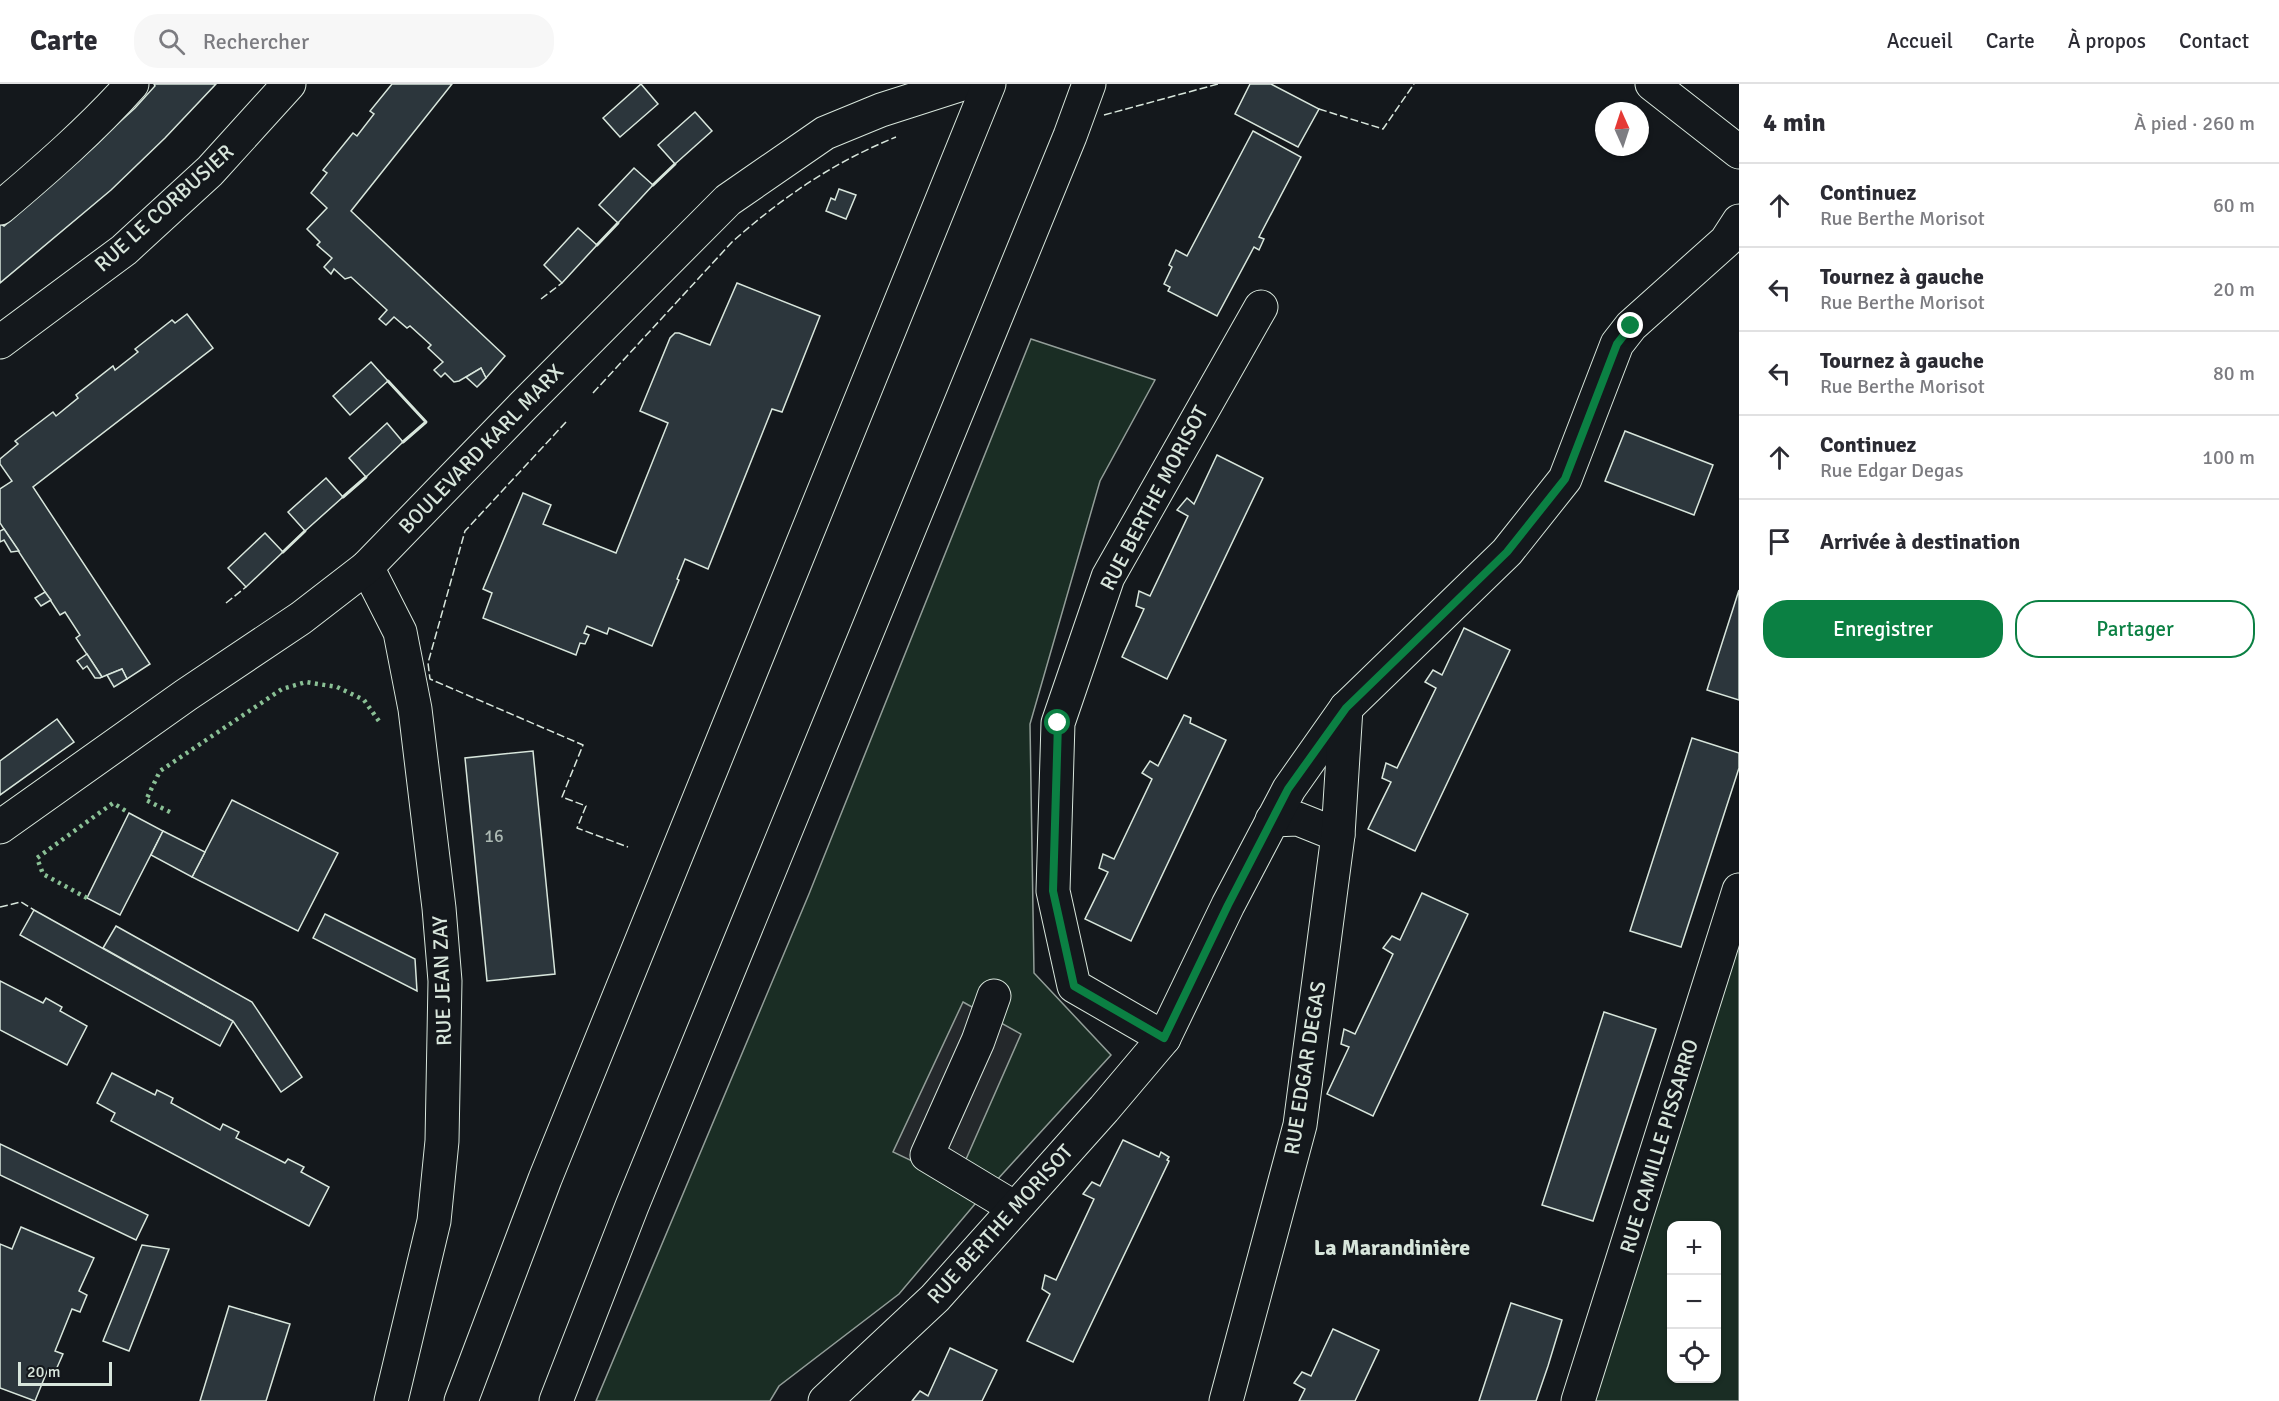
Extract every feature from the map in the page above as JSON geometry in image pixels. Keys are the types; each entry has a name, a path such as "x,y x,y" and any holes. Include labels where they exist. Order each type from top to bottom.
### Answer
{"main road":[{"path":"0,208 104,114 132,84"},
{"name":"RUE LE CORBUSIER","path":"0,342 124,250 210,171 289,84"},
{"name":"BOULEVARD KARL MARX","path":"0,827 186,695 301,618 367,567 529,399 728,200 825,133 881,110 962,84"},
{"path":"461,1401 554,1157 989,84"},
{"path":"556,1401 637,1195 1070,136 1089,84"},
{"path":"1652,84 1739,152"},
{"path":"1346,708 1507,552 1565,479 1617,344 1631,326 1726,242 1739,220"},
{"name":"RUE BERTHE MORISOT","path":"1164,1038 1074,986 1053,891 1058,723 1108,577 1261,307"},
{"name":"RUE JEAN ZAY","path":"367,567 400,632 415,708 439,908 445,981 442,1141 434,1221 391,1401"},
{"name":"RUE BERTHE MORISOT","path":"825,1401 935,1298 1164,1038 1228,905 1288,789 1346,708"},
{"name":"RUE EDGAR DEGAS","path":"1226,1401 1300,1125 1338,835 1346,708"},
{"path":"1272,820 1298,819 1338,835"},
{"name":"RUE CAMILLE PISSARRO","path":"1578,1401 1739,890"},
{"path":"994,996 978,1041 927,1155 1015,1208"}],"green space":[{"path":"1031,339 1155,380 1100,481 1030,724 1034,973 1111,1055 975,1204 899,1294 779,1386 770,1401 596,1401 809,894"},
{"path":"1739,929 1739,1401 1589,1401"}],"shaded area":[{"path":"963,1002 1021,1034 956,1182 893,1152"}],"building":[{"path":"154,84 216,84 111,190 0,283 0,224 4,226 82,158 103,138 111,126 113,128 135,108 155,86"},
{"path":"392,84 452,84 351,211 505,356 486,378 481,368 459,381 454,382 445,373 441,377 434,370 443,362 428,348 431,345 410,326 407,328 394,317 386,325 379,319 387,310 351,277 345,279 334,269 331,274 324,267 332,258 317,245 320,242 307,229 327,208 311,193 327,173 323,170 353,133 357,136 374,114 370,111"},
{"path":"641,84 658,104 620,137 603,118"},
{"path":"1250,84 1271,84 1319,109 1298,147 1235,114"},
{"path":"695,112 712,131 675,164 658,145"},
{"path":"1253,131 1301,157 1259,237 1264,239 1259,250 1254,247 1217,316 1168,291 1170,287 1164,284 1172,267 1169,265 1176,250 1187,256"},
{"path":"634,168 653,185 618,223 599,205"},
{"path":"839,189 856,195 846,219 826,211 831,198 835,200"},
{"path":"578,228 597,245 562,283 544,265"},
{"path":"737,283 820,316 782,412 772,409 708,569 685,559 677,579 679,580 652,646 609,628 607,634 587,626 584,633 589,635 585,644 580,643 576,655 483,618 492,593 483,589 523,493 551,505 543,524 616,553 668,423 640,411 670,338 675,333 679,333 710,345"},
{"path":"187,314 213,348 33,487 150,664 127,679 122,669 102,677 76,638 80,635 65,612 60,615 0,523 0,489 12,481 0,464 0,459 18,444 15,441 53,412 56,416 78,398 76,395 113,366 115,370 138,352 135,349 172,320 175,323"},
{"path":"371,362 388,381 350,415 333,396"},
{"path":"481,368 486,378 477,387 466,377"},
{"path":"387,423 403,442 366,477 349,458"},
{"path":"1625,431 1713,465 1694,515 1605,481"},
{"path":"1217,455 1263,478 1167,679 1122,657 1144,609 1136,606 1139,591 1150,596 1188,516 1177,510 1187,498 1194,504"},
{"path":"326,478 343,497 305,531 288,512"},
{"path":"4,529 19,551 11,552 4,540 0,542 0,531"},
{"path":"265,533 283,552 246,587 228,568"},
{"path":"1739,590 1739,700 1707,690"},
{"path":"45,592 51,600 41,606 35,598"},
{"path":"1464,628 1510,650 1415,851 1368,829 1391,782 1382,778 1386,763 1397,768 1436,688 1425,682 1433,670 1442,675"},
{"path":"87,654 102,677 95,678 87,666 83,669 77,661"},
{"path":"122,669 127,679 114,687 107,675"},
{"path":"1184,715 1191,718 1190,723 1226,740 1131,941 1085,919 1108,872 1099,868 1103,854 1114,859 1152,779 1142,773 1150,761 1158,766"},
{"path":"57,719 74,742 0,795 0,761"},
{"path":"1692,738 1739,753 1739,768 1681,947 1630,931"},
{"path":"533,751 555,974 487,981 465,758"},
{"path":"232,800 338,853 298,931 192,877"},
{"path":"129,813 163,831 120,915 87,898"},
{"path":"163,831 205,852 192,877 151,855"},
{"path":"1422,893 1468,914 1373,1116 1327,1094 1349,1047 1341,1044 1344,1029 1355,1034 1393,954 1383,948 1392,936 1400,940"},
{"path":"34,910 233,1021 220,1046 20,935"},
{"path":"325,914 415,959 417,991 313,938"},
{"path":"116,926 252,1002 302,1077 281,1092 233,1021 103,948"},
{"path":"0,981 43,1003 46,998 62,1007 60,1011 87,1026 67,1065 0,1030"},
{"path":"1604,1012 1656,1029 1593,1221 1542,1205"},
{"path":"112,1073 155,1095 157,1090 173,1098 171,1103 220,1130 223,1124 239,1132 236,1138 285,1163 288,1159 304,1167 301,1172 329,1187 309,1226 111,1121 115,1113 97,1103"},
{"path":"1123,1140 1159,1157 1161,1152 1169,1157 1167,1160 1169,1161 1073,1362 1027,1341 1050,1294 1042,1289 1045,1275 1056,1280 1094,1199 1083,1194 1092,1182 1100,1186"},
{"path":"0,1144 148,1215 136,1240 0,1175"},
{"path":"21,1227 94,1258 79,1291 87,1295 80,1312 72,1309 55,1351 63,1354 55,1372 48,1369 35,1401 0,1388 0,1244 12,1249"},
{"path":"142,1245 169,1249 129,1351 103,1341"},
{"path":"1511,1303 1562,1320 1548,1366 1536,1401 1479,1401"},
{"path":"229,1306 290,1324 266,1401 200,1401"},
{"path":"1333,1329 1379,1350 1355,1401 1299,1401 1305,1389 1294,1383 1302,1372 1311,1376"},
{"path":"950,1348 997,1370 982,1401 912,1401 920,1391 928,1396"}],"hedge":[{"path":"170,812 146,800 160,771 282,689 306,682 337,687 364,700 381,724"},
{"path":"87,898 43,874 37,858 113,803 129,813"}],"fence":[{"path":"1104,115 1218,84"},
{"path":"1319,109 1383,129 1414,84"},
{"path":"593,393 732,242 809,182 851,158 896,137"},
{"path":"541,299 562,283"},
{"path":"566,422 465,531 428,663 430,679 583,745 562,797 586,806 577,828 628,847"},
{"path":"226,603 246,587"},
{"path":"0,907 21,902 34,910"}],"wall":[{"path":"653,185 675,164"},
{"path":"597,245 618,223"},
{"path":"388,381 426,422 403,442"},
{"path":"343,497 366,477"},
{"path":"283,552 305,531"}],"district":[{"name":"La Marandinière","path":"1392,1247"}],"route":[{"path":"1058,723 1053,891 1074,986 1164,1038 1228,905 1288,789 1346,708 1507,552 1565,479 1617,344 1631,326"}]}
